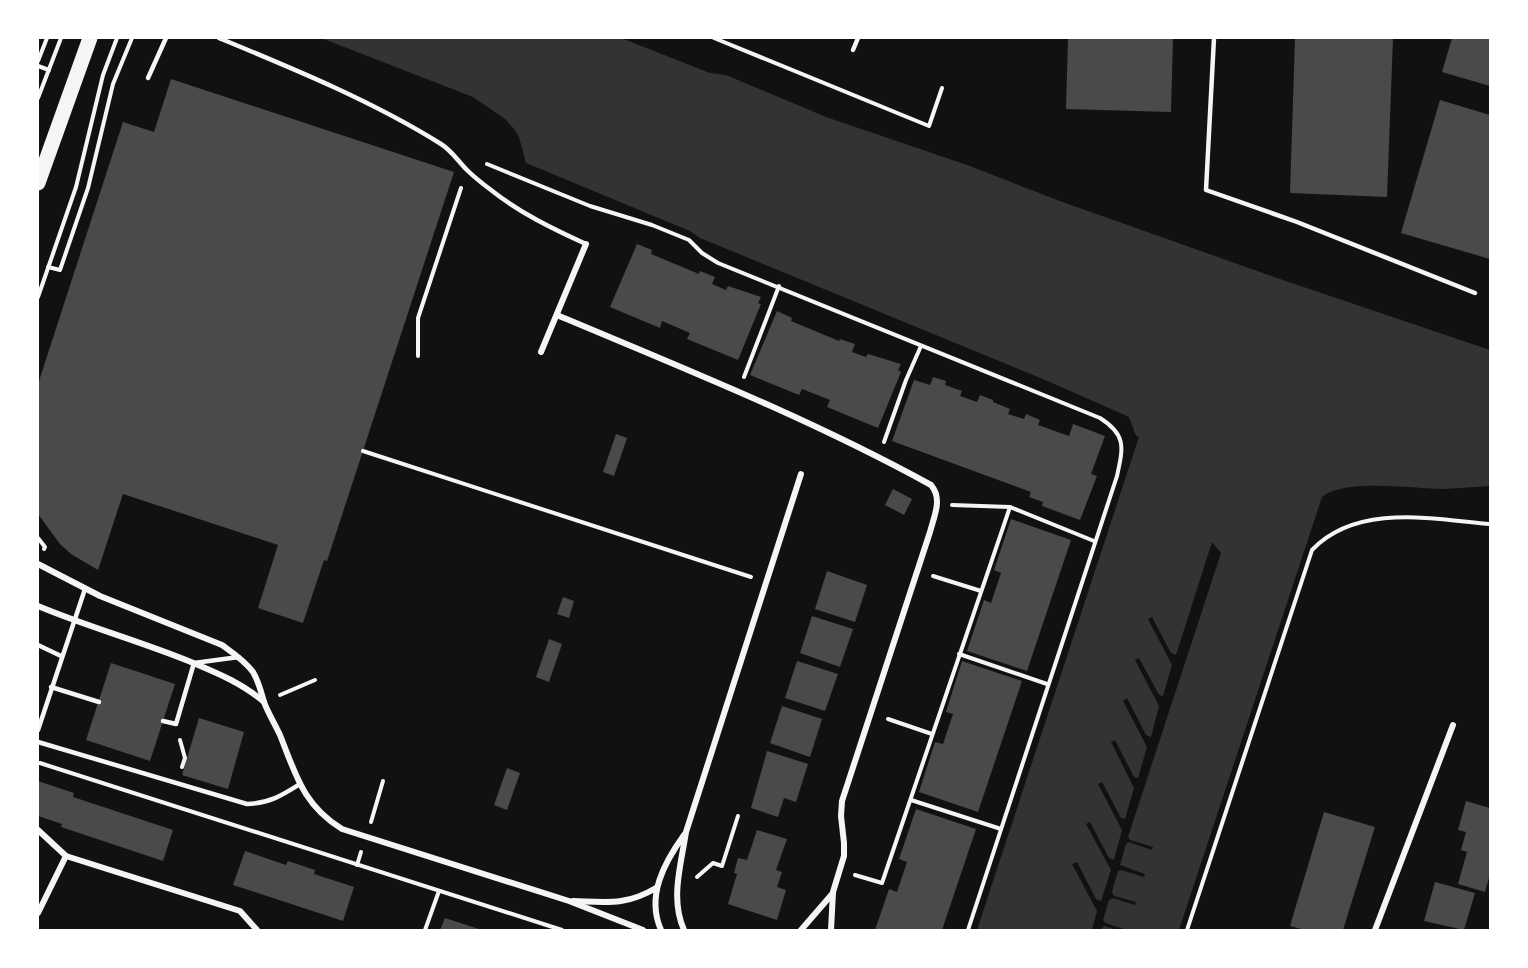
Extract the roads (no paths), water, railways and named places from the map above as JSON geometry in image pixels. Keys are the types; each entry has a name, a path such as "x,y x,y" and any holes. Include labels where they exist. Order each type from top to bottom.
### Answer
{"main road":[{"path":"38,183 90,38"}],"street":[{"path":"541,352 586,244"},
{"path":"557,315 739,391 879,457 931,485 937,492 937,505 918,571 842,801 844,843 840,871 833,892 831,930"},
{"path":"684,930 676,894 686,832 801,474"},
{"path":"38,564 85,589 206,637 239,657 256,678 264,702 300,784 317,811 342,829 569,901 643,930"},
{"path":"38,606 194,663 249,689 264,702"},
{"path":"1375,930 1453,725"},
{"path":"38,830 66,856 240,911 256,930"},
{"path":"661,930 655,907 656,888 664,867 686,832"},
{"path":"39,913 66,856"},
{"path":"569,901 630,901 656,888"},
{"path":"801,930 833,892"}],"lane":[{"path":"147,78 166,38"},
{"path":"219,38 293,69 441,144 493,192 544,224 586,244"},
{"path":"853,50 858,38"},
{"path":"1214,38 1206,190 1297,222 1474,293"},
{"path":"38,730 85,589"},
{"path":"38,645 61,656"},
{"path":"163,721 176,724 194,663 239,657"},
{"path":"51,687 99,702"},
{"path":"38,742 247,804 263,804 278,798 300,784"}]}
